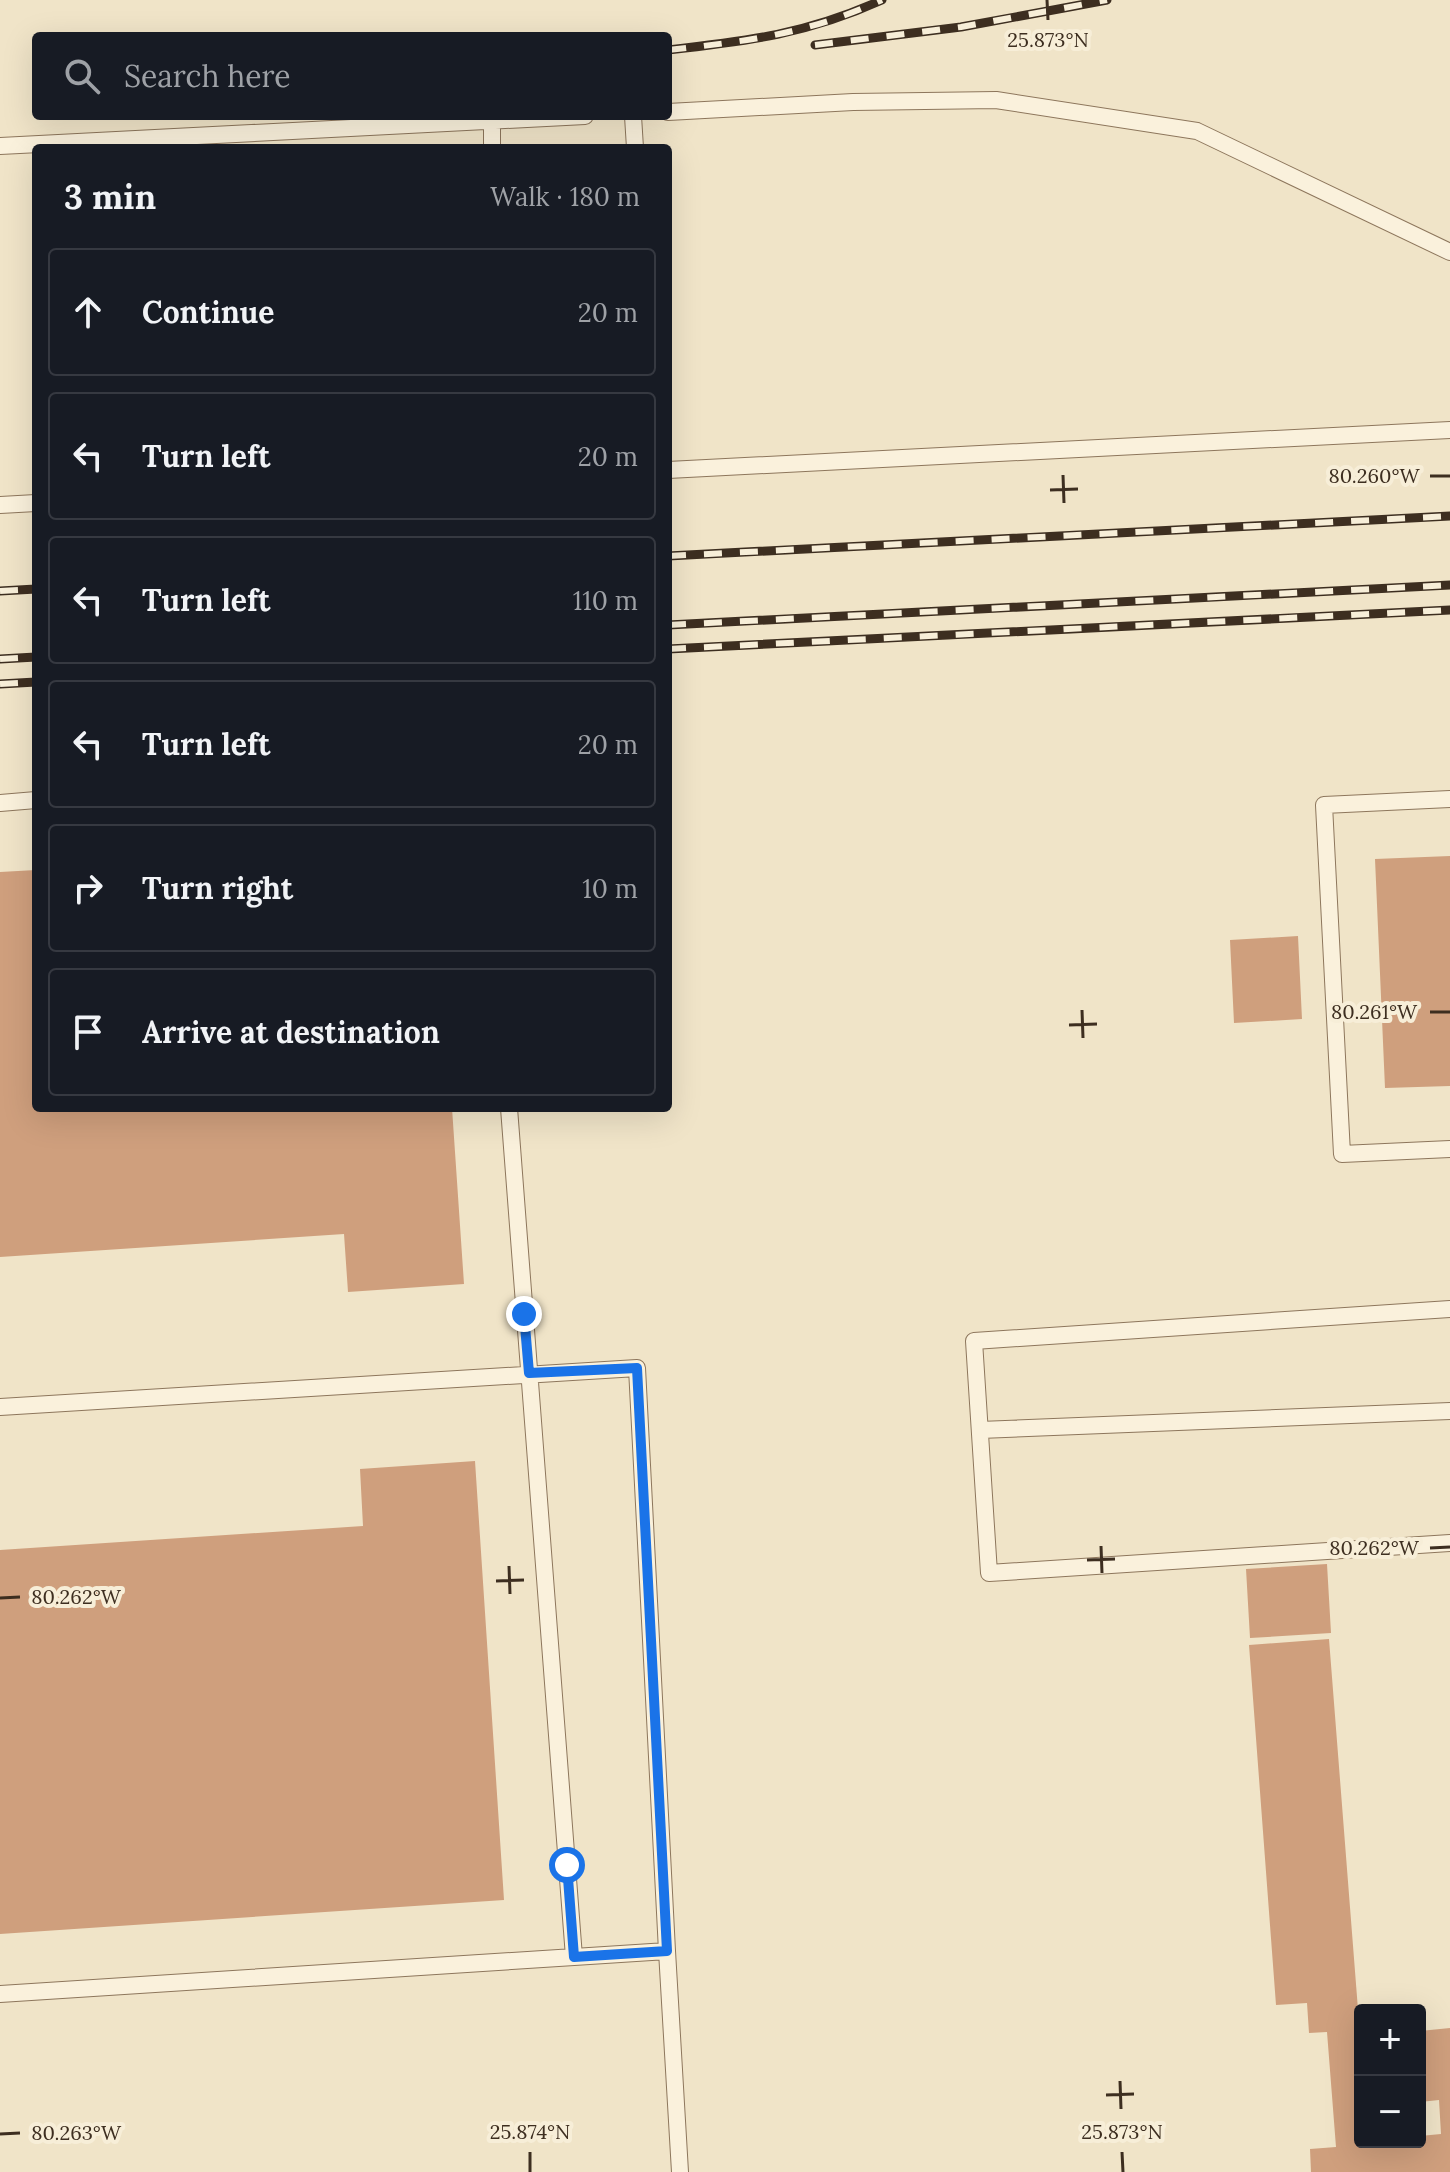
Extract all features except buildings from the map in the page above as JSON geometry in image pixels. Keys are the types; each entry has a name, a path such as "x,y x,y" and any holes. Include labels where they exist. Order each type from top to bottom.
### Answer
{"lane":[{"path":"672,112 853,102 996,100 1197,131 1450,252"},
{"path":"117,144 262,140 511,120"},
{"path":"633,120 635,144"},
{"path":"492,121 492,144"},
{"path":"0,146 32,146"},
{"path":"672,470 1450,430"},
{"path":"0,505 32,503"},
{"path":"1450,799 1324,805 1342,1154 1450,1149"},
{"path":"0,803 32,800"},
{"path":"509,1112 574,1957"},
{"path":"1450,1309 974,1341 989,1573 1450,1543"},
{"path":"0,1407 637,1368 680,2172"},
{"path":"980,1430 1450,1411"},
{"path":"0,1994 667,1951"}],"railway":[{"path":"672,50 803,28 882,0"},
{"path":"815,45 961,27 1107,0"},
{"path":"672,556 1450,516"},
{"path":"672,625 1450,585"},
{"path":"0,591 32,589"},
{"path":"672,649 1450,610"},
{"path":"0,659 32,657"},
{"path":"0,684 32,682"}],"route":[{"path":"524,1314 529,1373 637,1368 667,1951 574,1957 567,1865"}]}
